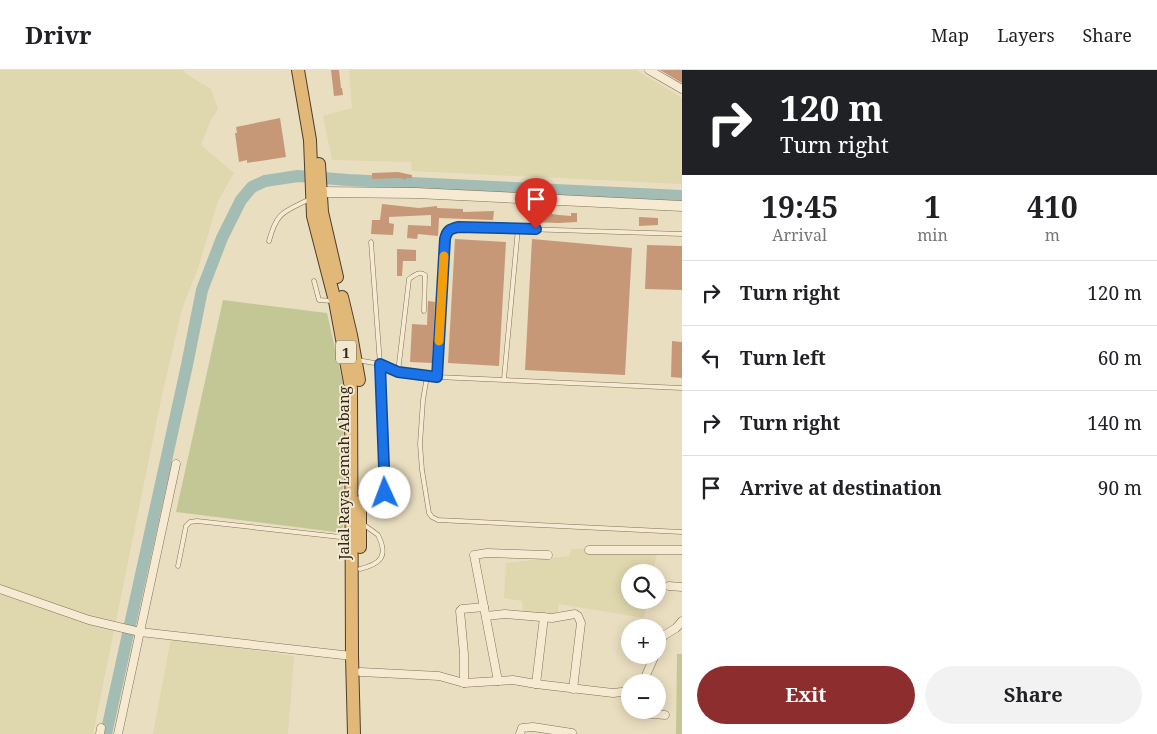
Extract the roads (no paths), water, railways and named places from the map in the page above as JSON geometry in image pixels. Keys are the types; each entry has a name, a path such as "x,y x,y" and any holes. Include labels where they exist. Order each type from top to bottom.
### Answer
{"highway":[{"name":"1","path":"298,70 316,171"},
{"name":"1","path":"306,70 314,110 316,190"},
{"name":"Jalal Raya Lemah Abang","path":"316,190 318,236 335,301 352,388 352,656 354,734"},
{"name":"Jalal Raya Lemah Abang","path":"316,190 356,360 360,405 360,672 362,734"}],"street":[{"path":"649,70 682,90"},
{"path":"316,190 682,206"},
{"path":"118,734 133,631 176,464"},
{"path":"589,550 682,550"},
{"path":"498,681 474,554 548,555"},
{"path":"669,586 682,587"},
{"path":"0,589 64,612 133,631 352,656"},
{"path":"464,682 464,654 460,611 462,609 484,607"},
{"path":"486,616 500,614 544,618 575,614 580,619 578,650 572,689"},
{"path":"536,684 544,618"},
{"path":"666,634 676,628 682,621"},
{"path":"360,672 439,676 464,682 513,680 572,689 612,693 621,692"},
{"path":"520,734 522,728 533,727 572,733"}],"lane":[{"path":"270,241 273,226 284,211 316,190"},
{"path":"437,377 445,239 446,233 450,229 458,227 518,228 682,234"},
{"path":"504,379 518,228"},
{"path":"371,242 380,364 385,493"},
{"path":"398,372 409,279 416,273 423,273 425,275 424,311"},
{"path":"314,281 319,300 335,301"},
{"path":"356,360 380,364 398,372 437,377 682,388"},
{"path":"427,376 423,400 420,444 424,494 432,517 438,520 682,532"},
{"path":"178,566 186,526 190,522 197,521 352,538"},
{"path":"360,569 379,562 382,549 378,535 361,523"}],"waterway":[{"path":"106,734 202,290 222,238 241,200 252,187 265,181 298,176 682,196"}]}
